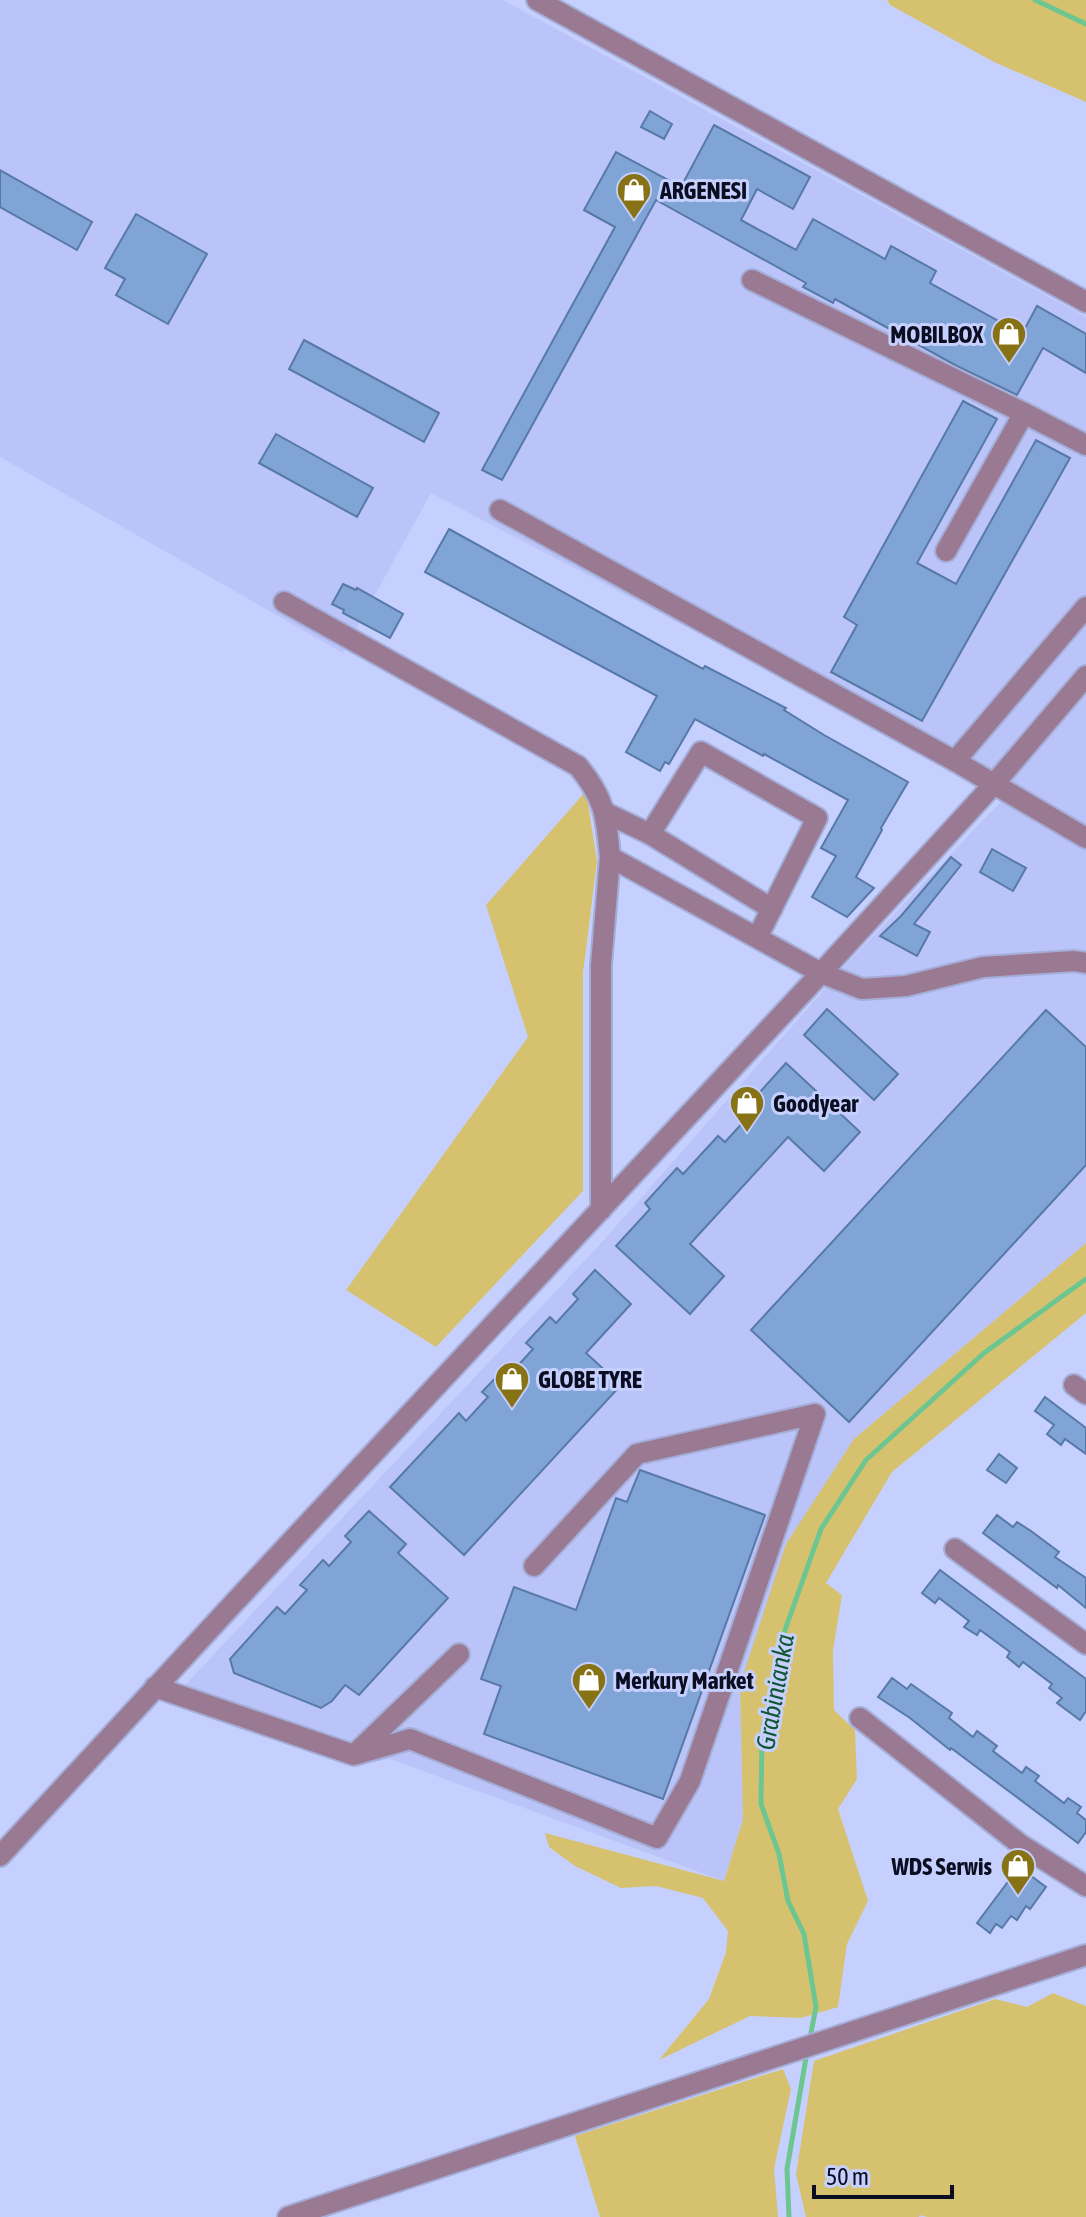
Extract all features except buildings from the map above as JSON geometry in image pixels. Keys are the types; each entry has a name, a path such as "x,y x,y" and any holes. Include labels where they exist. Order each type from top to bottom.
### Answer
{"street":[{"path":"537,0 1086,302"},
{"path":"752,280 1086,445"},
{"path":"946,551 1024,413"},
{"path":"500,510 955,761 1086,838"},
{"path":"284,602 578,766 596,788 606,813 610,857 601,965 601,1210"},
{"path":"955,761 1086,607"},
{"path":"0,1856 821,973 994,784 1086,676"},
{"path":"650,834 701,752 817,818 758,936"},
{"path":"606,813 650,834 772,909"},
{"path":"610,857 821,973 862,989 906,986 983,967 1074,961 1086,963"},
{"path":"155,1687 354,1755 410,1739 657,1838 690,1781 815,1414 637,1454 534,1566"},
{"path":"955,1549 1086,1644"},
{"path":"354,1755 459,1654"},
{"path":"860,1718 1021,1845 1086,1886"},
{"path":"288,2217 1086,1955"}],"shaded area":[{"path":"0,0 503,0 1086,317 1086,1243 854,1439 740,1685 743,1819 724,1881 390,1759 356,1765 168,1703 604,1240 844,967 1007,795 431,493 343,653 0,457"},
{"path":"887,0 1086,0 1086,102 994,62 890,5"},
{"path":"586,791 597,861 583,973 583,1191 436,1347 346,1290 528,1037 486,905"},
{"path":"1086,1243 1086,1313 892,1472 826,1583 842,1595 833,1651 834,1710 855,1730 857,1779 838,1809 868,1901 847,1944 838,2007 801,2018 750,2016 659,2060 709,1999 726,1952 728,1931 703,1898 656,1886 621,1888 575,1866 549,1847 545,1833 724,1881 743,1819 740,1685 786,1544 854,1439"},
{"path":"1053,1993 1086,2006 1086,2217 806,2217 796,2174 814,2061 995,1999 1027,2007"},
{"path":"783,2069 791,2089 774,2169 778,2217 600,2217 575,2136"}],"waterway":[{"name":"Grabinianka","path":"1035,0 1086,24"},
{"name":"Grabinianka","path":"810,2038 816,2007 804,1934 788,1901 779,1854 761,1804 762,1735 785,1630 821,1529 866,1460 984,1353 1086,1279"},
{"name":"Grabinianka","path":"789,2217 787,2169 807,2052"}],"place":[{"name":"ARGENESI","path":"634,221"},
{"name":"MOBILBOX","path":"1009,365"},
{"name":"Goodyear","path":"747,1134"},
{"name":"GLOBE TYRE","path":"512,1410"},
{"name":"Merkury Market","path":"589,1711"},
{"name":"WDS Serwis","path":"1018,1897"}]}
